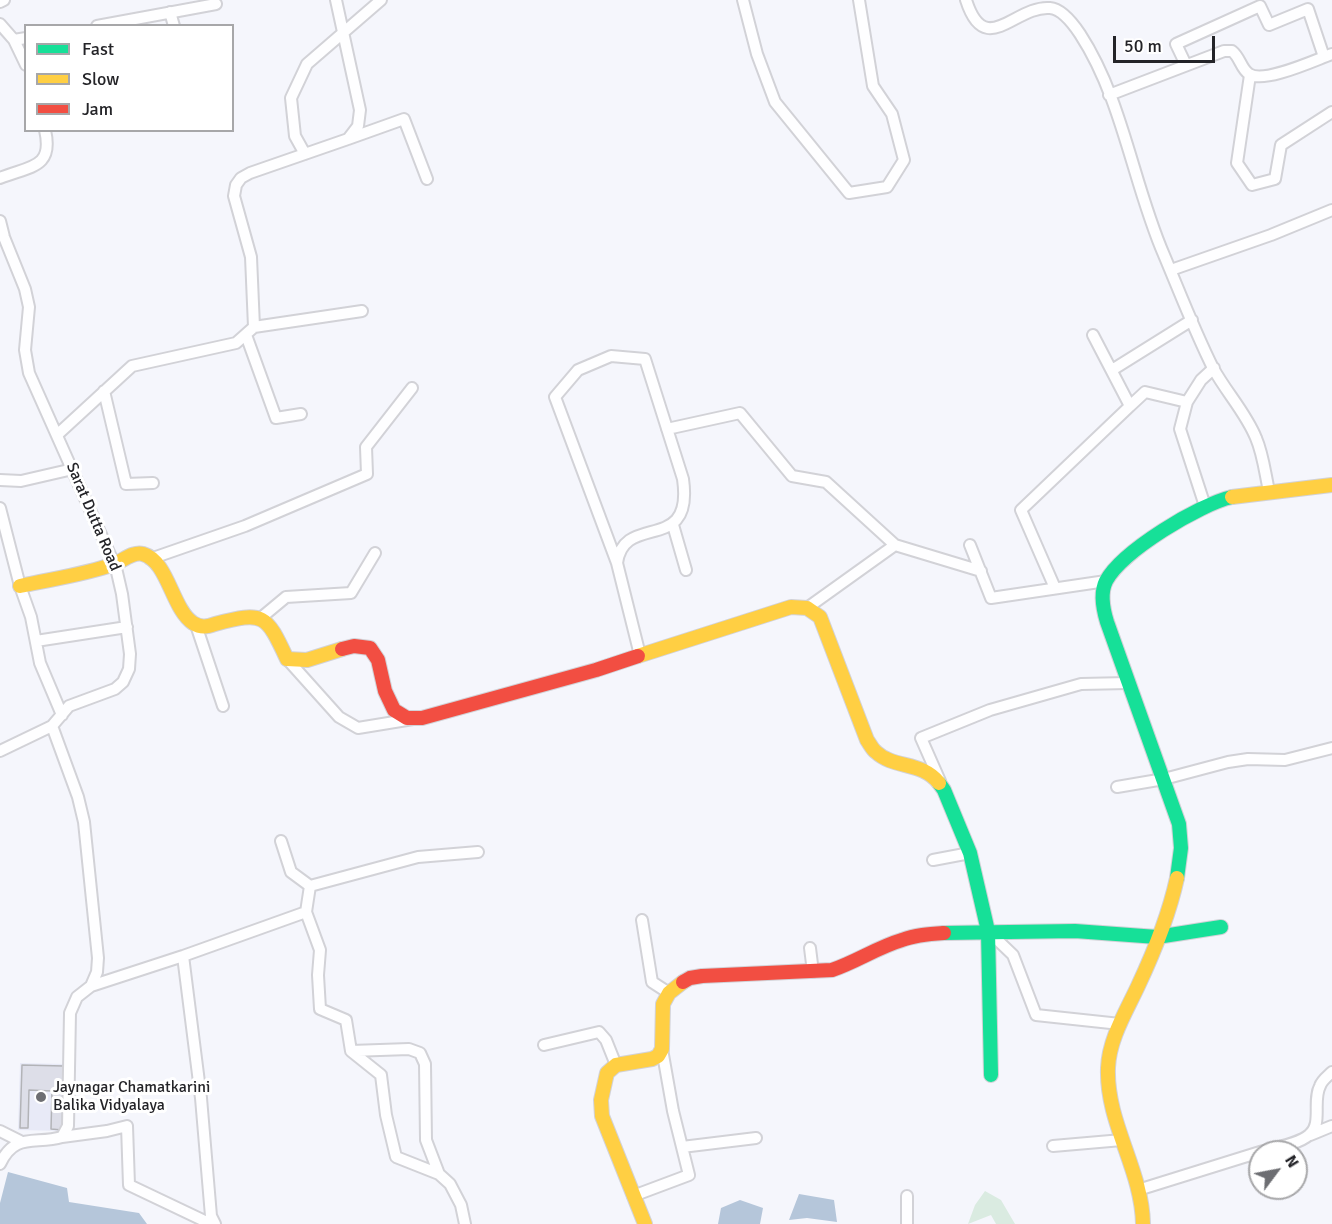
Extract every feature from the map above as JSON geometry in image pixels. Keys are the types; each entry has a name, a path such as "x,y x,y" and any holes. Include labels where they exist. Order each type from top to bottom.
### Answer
{"street":[{"path":"336,0 360,110 358,126 348,139"},
{"path":"305,154 295,136 291,98 308,64 381,0"},
{"path":"743,0 756,54 775,102 849,193 887,187 904,160 892,114 873,86 859,0"},
{"path":"966,0 971,16 980,26 989,29 1039,9 1052,8 1067,18 1080,34 1109,95 1163,253 1192,320 1214,368 1256,438 1269,491"},
{"path":"107,24 216,4"},
{"path":"1109,95 1224,51 1232,51 1238,56 1245,71 1250,75 1266,76 1328,56 1308,9 1269,24 1260,6 1176,44 1186,65"},
{"path":"170,12 173,24"},
{"path":"0,24 14,40 24,61"},
{"path":"14,40 24,38"},
{"path":"1250,75 1237,163 1252,184 1275,179 1281,145 1332,112"},
{"path":"301,414 276,418 250,331 251,256 234,196 236,185 241,178 250,173 404,119 427,179"},
{"path":"0,178 41,162 49,146 46,132"},
{"path":"1171,270 1271,235 1332,210"},
{"name":"Sarat Dutta Road","path":"0,221 25,289 29,307 25,350 29,373 115,564 122,594 130,654 129,669 123,682 115,689 69,706 52,726 0,751"},
{"path":"58,434 132,366 236,343 250,331 362,310"},
{"path":"1112,370 1192,320"},
{"path":"1093,335 1130,406"},
{"path":"617,563 619,550 628,540 673,525 684,510 686,497 683,479 645,359 611,356 578,370 555,398 617,563 640,655"},
{"path":"1205,506 1180,429 1186,402 1201,380 1214,368"},
{"path":"150,559 244,526 367,474 366,447 412,388"},
{"path":"104,392 126,484 153,483"},
{"path":"1055,588 1021,510 1145,392 1186,402"},
{"path":"667,429 740,413 792,476 826,482 895,545 981,572"},
{"path":"0,480 21,481 73,470"},
{"path":"1143,1224 1143,1204 1109,1097 1108,1069 1111,1050 1120,1024 1169,907 1181,849 1179,824 1103,608 1106,581 1113,570 1145,543 1205,506 1226,498 1332,485"},
{"path":"0,508 44,672 62,715"},
{"path":"673,525 686,570"},
{"path":"807,608 895,545"},
{"path":"970,545 991,598 1106,581"},
{"path":"262,617 286,597 351,593 375,553"},
{"path":"20,586 115,564 136,554 144,554 150,559 188,620 196,626 204,627 252,616 262,617 269,624 287,659 339,717 358,728 422,718 596,670 791,607 807,608 820,617 871,746 876,752 890,760 920,768 934,777 944,790"},
{"path":"196,626 223,706"},
{"path":"36,641 127,627"},
{"path":"287,659 307,660 354,646 370,648 378,660 385,690 394,710 407,718 422,718"},
{"path":"992,1075 988,931 970,853 921,738 990,710 1081,684 1128,682"},
{"path":"52,726 78,797 84,822 98,958 97,972 91,986"},
{"path":"1117,787 1164,779 1228,762 1248,759 1285,760 1332,748"},
{"path":"281,841 291,872 310,886"},
{"path":"310,886 418,857 478,852"},
{"path":"933,860 970,853"},
{"path":"310,886 306,912 320,950 318,975 321,1009 346,1020 351,1052 381,1075 386,1114 396,1157 439,1174 450,1184 461,1205 465,1224"},
{"path":"62,1137 68,1126 70,1013 77,998 91,986 306,912"},
{"path":"642,920 652,982 669,993"},
{"path":"633,1196 689,1175 662,1049 663,1004 669,993 690,978 832,970 900,940 924,934 1076,931 1157,937 1221,927"},
{"path":"988,931 1013,955 1036,1015 1120,1024"},
{"path":"810,948 813,972"},
{"path":"183,956 201,1098 213,1224"},
{"path":"544,1044 598,1032 606,1040 616,1065"},
{"path":"351,1052 409,1049 420,1053 425,1064 426,1140 439,1174"},
{"path":"645,1224 602,1116 601,1100 604,1082 608,1073 616,1065 652,1059 658,1056 662,1049"},
{"path":"1310,1135 1316,1127 1319,1087 1332,1072"},
{"path":"0,1131 20,1141 53,1140 127,1126 129,1185 213,1224"},
{"path":"1295,1140 1332,1126"},
{"path":"682,1147 756,1138"},
{"path":"1053,1146 1122,1140"},
{"path":"0,1164 11,1147 20,1141"},
{"path":"1138,1190 1248,1156"},
{"path":"907,1196 907,1224"}],"shaded area":[{"name":"Jaynagar Chamatkarini Balika Vidyalaya","path":"20,1063 65,1064 63,1131 18,1130"}],"green space":[{"path":"985,1191 1001,1200 1015,1224 996,1224 991,1215 968,1224 975,1205"}],"water":[{"path":"8,1172 67,1188 69,1202 139,1213 147,1224 0,1224 0,1203"},
{"path":"799,1194 834,1200 837,1222 807,1218 789,1220"},
{"path":"740,1200 763,1208 760,1224 718,1224 721,1208"}],"building":[{"name":"Jaynagar Chamatkarini Balika Vidyalaya","path":"22,1065 64,1066 62,1130 51,1129 52,1091 29,1090 28,1128 20,1128"}],"traffic: fast":[{"path":"1177,878 1181,848 1179,824 1107,622 1103,606 1103,591 1106,581 1115,569 1144,543 1201,509 1232,497"},
{"path":"939,783 970,853 988,931 991,1075"},
{"path":"944,933 1075,931 1157,937 1221,927"}],"traffic: slow":[{"path":"1232,497 1332,485"},
{"path":"20,586 91,571 139,553 151,558 158,566 180,607 196,625 207,626 254,617 268,625 287,659 307,660 342,649"},
{"path":"638,656 791,607 807,608 820,617 872,748 891,761 925,771 939,783"},
{"path":"1143,1224 1137,1184 1112,1108 1109,1088 1109,1057 1123,1016 1155,947 1170,906 1177,878"},
{"path":"645,1224 602,1116 601,1100 607,1073 616,1065 658,1056 662,1049 663,1004 669,993 683,982"}],"traffic: jam":[{"path":"342,649 354,646 370,648 378,660 385,691 394,710 407,718 422,718 596,670 638,656"},
{"path":"683,982 702,976 832,970 907,938 944,933"}],"place":[{"name":"Jaynagar Chamatkarini Balika Vidyalaya","path":"41,1097"}]}
